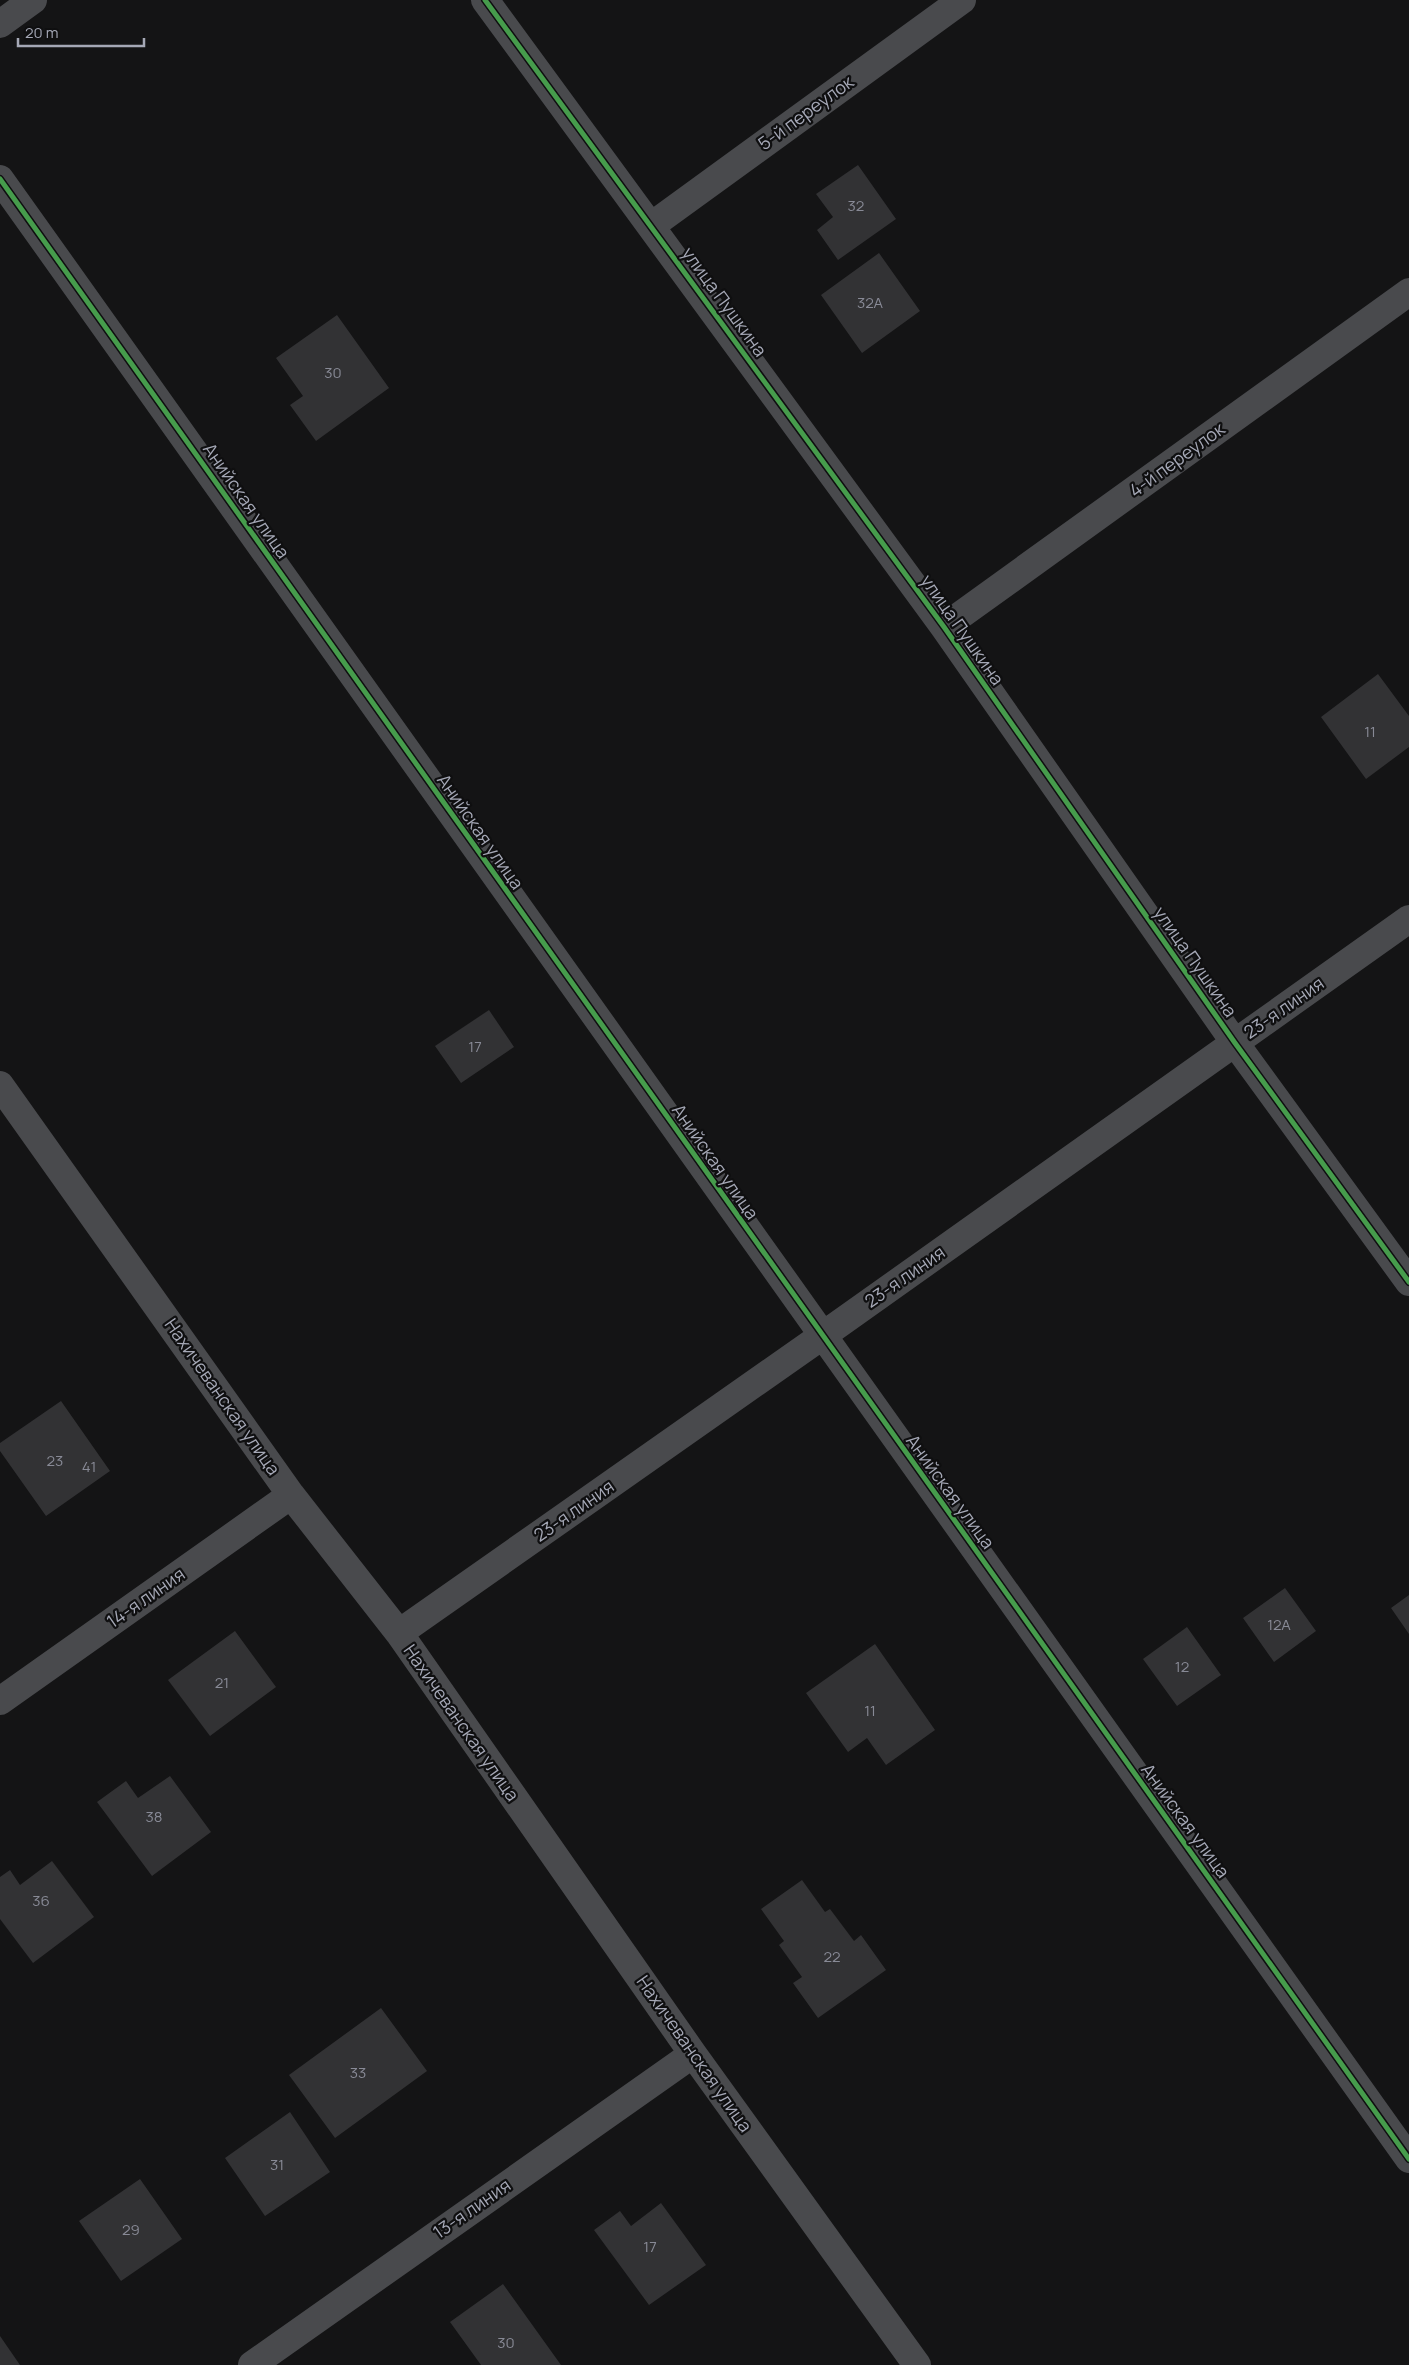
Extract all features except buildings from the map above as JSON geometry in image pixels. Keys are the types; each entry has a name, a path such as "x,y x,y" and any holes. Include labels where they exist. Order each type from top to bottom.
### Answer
{"street":[{"path":"0,24 33,0"},
{"name":"улица Пушкина","path":"485,0 944,627 1235,1043 1409,1282"},
{"name":"5-й переулок","path":"651,226 962,0"},
{"name":"Анийская улица","path":"0,179 1409,2159"},
{"name":"4-й переулок","path":"944,627 1409,292"},
{"name":"23-я линия","path":"399,1633 822,1336 1409,919"},
{"name":"Нахичеванская улица","path":"0,1085 291,1495 399,1633 693,2054 916,2365"},
{"name":"14-я линия","path":"0,1701 291,1495"},
{"name":"13-я линия","path":"252,2365 693,2054"}],"cycle path":[{"path":"485,0 944,627 1235,1043 1409,1282"},
{"path":"0,179 1409,2159"}]}
